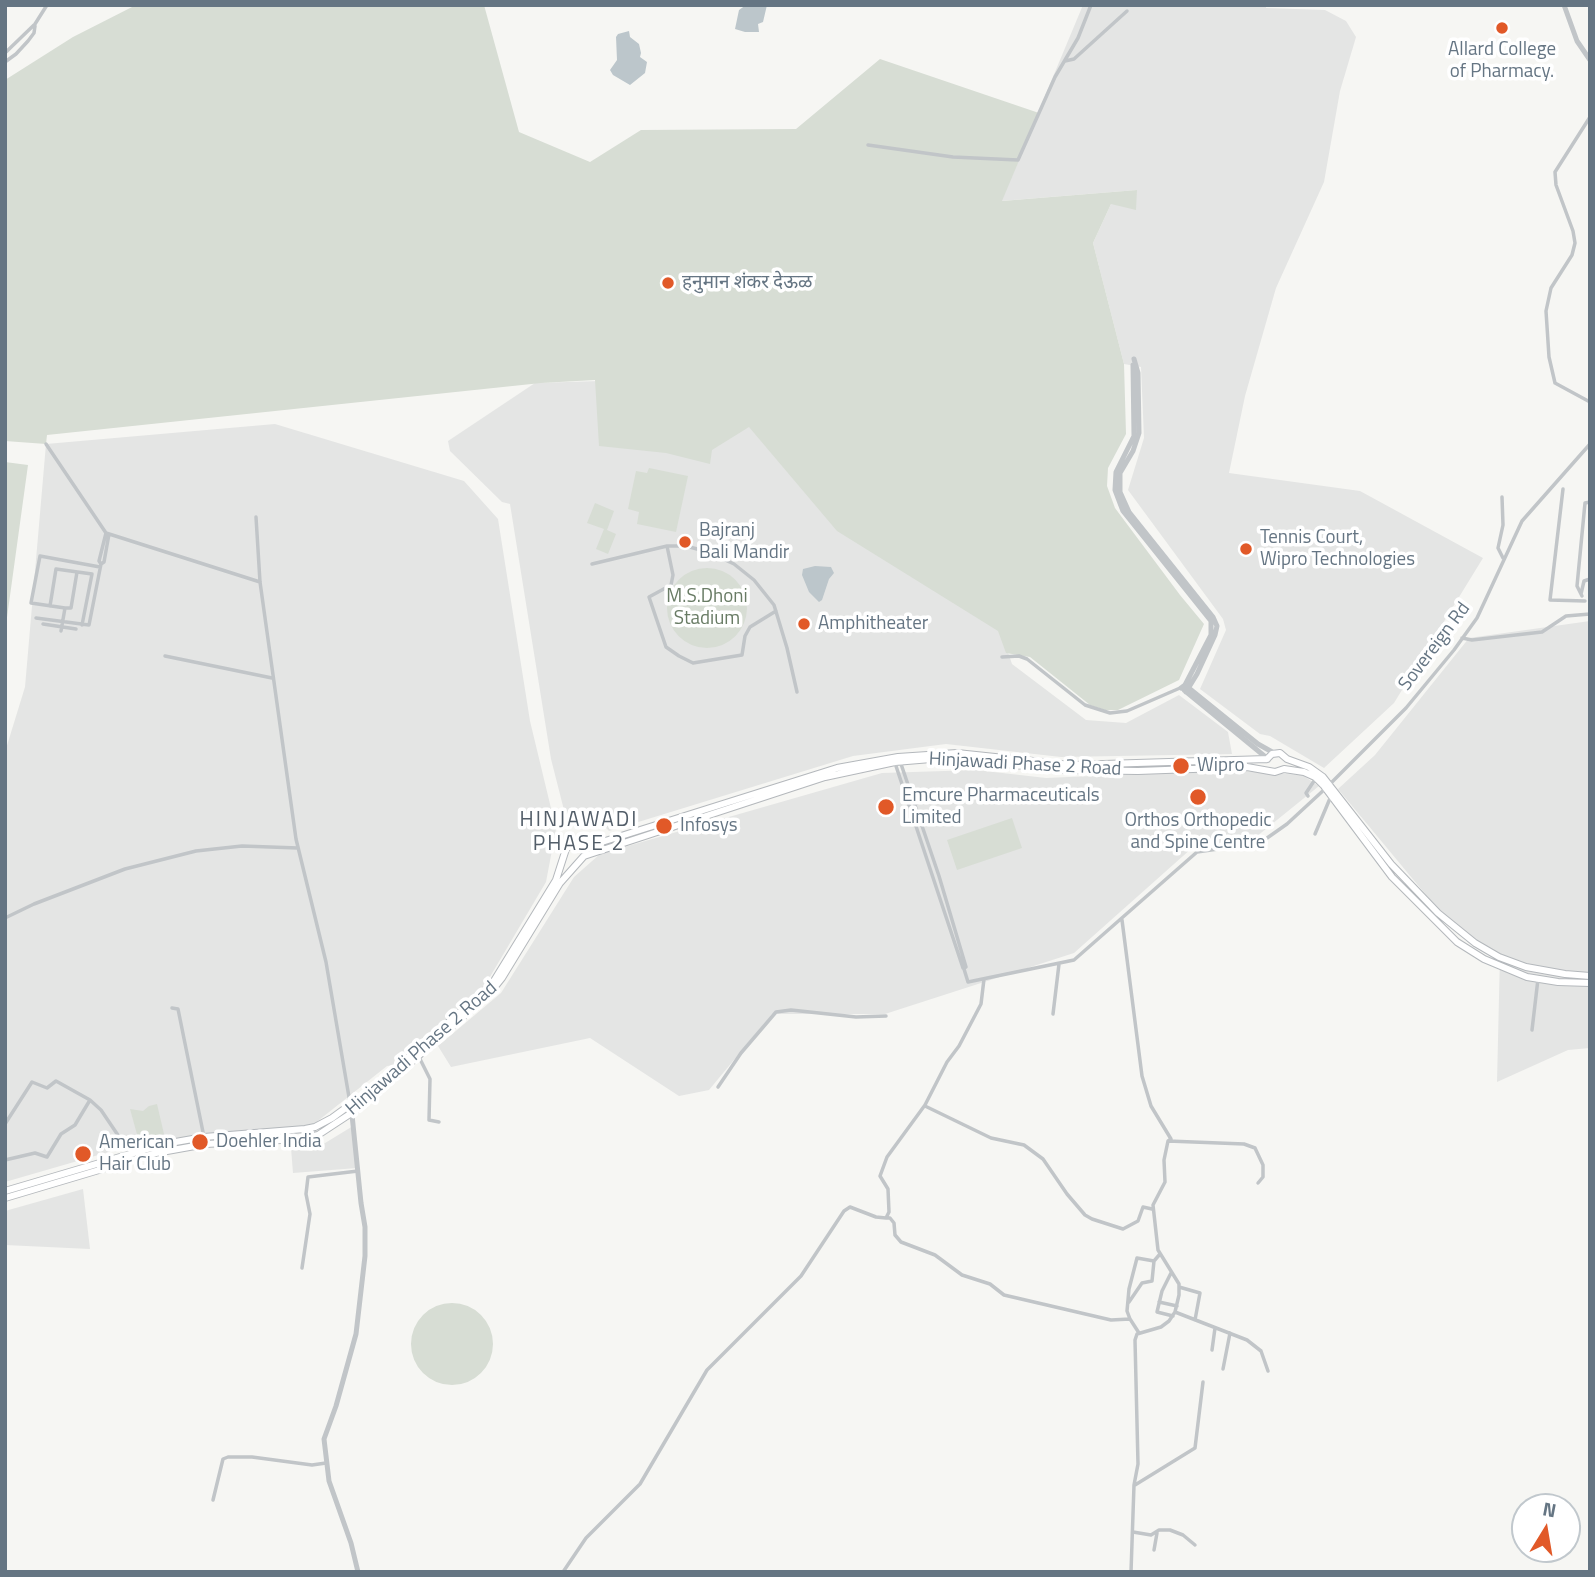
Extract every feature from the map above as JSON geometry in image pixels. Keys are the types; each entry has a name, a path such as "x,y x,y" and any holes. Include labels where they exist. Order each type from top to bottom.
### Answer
{"main road":[{"name":"Hinjawadi Phase 2 Road","path":"581,846 603,842 837,768 943,753 1037,763 1086,765 1268,759"},
{"path":"1590,976 1526,967 1492,954 1466,937 1438,913 1391,864 1328,786 1309,767 1287,760 1282,754 1274,753 1268,759 1271,770 1304,772 1328,786 1331,796 1392,877 1457,942 1493,964 1538,979 1590,983"},
{"name":"Hinjawadi Phase 2 Road","path":"583,856 825,777 897,759 957,759 1071,771 1247,767 1271,770"},
{"path":"1284,769 1287,760"},
{"path":"574,844 581,846 583,856 577,862 570,862 565,856 566,849 574,844"},
{"name":"Hinjawadi Phase 2 Road","path":"5,1191 130,1153 205,1141 309,1137 327,1130 485,994 556,880 565,856"},
{"name":"Hinjawadi Phase 2 Road","path":"352,1108 419,1057 502,978 560,883 577,862"},
{"name":"Hinjawadi Phase 2 Road","path":"5,1198 139,1157 205,1141"}],"street":[{"path":"5,53 35,24 47,5"},
{"path":"868,145 953,157 1018,160 1055,76 1078,38 1091,5"},
{"path":"1564,5 1577,41 1590,60"},
{"path":"1065,61 1074,59 1127,11"},
{"path":"5,61 28,41 34,33 35,24"},
{"path":"1590,117 1555,172 1556,185 1575,243 1572,255 1551,288 1546,312 1550,371 1555,383 1590,402"},
{"path":"1002,657 1019,656 1027,659 1084,705 1110,713 1126,711 1185,688 1211,635 1212,624 1118,501 1114,477 1133,440 1137,395 1132,370 1134,361"},
{"path":"46,444 108,533 260,582"},
{"name":"Sovereign Rd","path":"984,979 1074,960 1197,852 1260,843 1287,824 1406,708 1462,638 1477,618 1522,520 1590,444"},
{"path":"1563,489 1550,600 1585,601"},
{"path":"1502,497 1503,525 1499,548 1503,558"},
{"path":"1589,605 1577,586 1585,503 1590,502"},
{"path":"256,517 260,582 272,678 298,848 326,962 352,1108 365,1235 360,1311 345,1377 324,1439 329,1481 351,1543 358,1572"},
{"path":"36,618 89,625 108,533"},
{"path":"592,564 667,546 708,552 734,564 754,580 776,611 797,692"},
{"path":"667,546 673,575 671,585 649,597 666,647 679,656 694,663 742,655 745,636 750,627 776,611"},
{"path":"77,572 71,608 31,603 39,558 42,556 101,565"},
{"path":"61,569 63,559"},
{"path":"50,606 55,570 92,574 82,625"},
{"path":"1582,596 1584,581 1590,579"},
{"path":"87,600 94,601"},
{"path":"62,629 65,608"},
{"path":"1462,638 1472,640 1542,632 1566,615 1590,614"},
{"path":"49,620 45,625 76,629"},
{"path":"165,656 272,678"},
{"path":"1185,688 1268,759"},
{"path":"1185,688 1258,744 1274,753"},
{"path":"1246,760 1253,752 1252,745"},
{"path":"897,759 945,898 967,967 964,968"},
{"path":"886,1218 889,1212 888,1189 880,1176 887,1157 925,1106 947,1062 959,1046 981,1004 984,979 968,982 939,900 897,759"},
{"path":"1308,796 1307,793 1316,778"},
{"path":"1315,834 1331,796"},
{"path":"5,918 125,869 196,851 242,846 298,848"},
{"path":"939,900 945,898"},
{"path":"1122,920 1142,1076 1151,1106 1171,1139 1168,1141 1164,1160 1165,1182 1153,1209 1160,1254 1179,1287 1174,1314 1161,1327 1139,1333 1135,1340 1138,1441 1131,1572"},
{"path":"1053,1014 1059,964"},
{"path":"1532,1030 1538,979"},
{"path":"172,1008 178,1009 205,1141"},
{"path":"718,1087 741,1053 776,1012 806,1010 837,1015 886,1016"},
{"path":"419,1057 430,1079 429,1120 439,1122"},
{"path":"5,1124 32,1082 47,1088 56,1081 90,1100 101,1110 130,1153"},
{"path":"5,1160 35,1153 48,1157 61,1135 75,1125 90,1100"},
{"path":"925,1106 991,1138 1024,1144 1043,1159 1067,1194 1085,1215 1092,1219 1123,1229 1138,1221 1143,1207 1153,1209"},
{"path":"1168,1141 1244,1144 1255,1148 1263,1165 1263,1177 1258,1183"},
{"path":"302,1268 310,1214 306,1194 309,1177 358,1171"},
{"path":"563,1572 586,1538 639,1485 706,1370 801,1276 844,1211 850,1207 876,1217 890,1218 894,1223 895,1235 901,1242 929,1252 962,1275 990,1284 1004,1295 1111,1320 1130,1320"},
{"path":"1129,1302 1142,1283 1152,1281 1154,1261 1160,1254"},
{"path":"1139,1333 1128,1315 1129,1289 1137,1258 1154,1261"},
{"path":"1171,1273 1157,1311 1195,1320 1247,1339 1261,1351 1268,1371"},
{"path":"1179,1287 1200,1293 1195,1320"},
{"path":"1159,1302 1177,1306"},
{"path":"1212,1350 1215,1328"},
{"path":"1223,1369 1230,1333"},
{"path":"1134,1485 1195,1448 1203,1382"},
{"path":"213,1500 223,1460 228,1457 252,1457 312,1465 326,1463"},
{"path":"1133,1532 1151,1535 1164,1530 1178,1532 1195,1545"},
{"path":"1154,1550 1157,1531"}],"shaded area":[{"path":"746,5 767,5 763,22 758,24 759,32 735,29 739,10"},
{"path":"1083,5 1266,5 1266,8 1325,10 1346,21 1356,37 1340,91 1324,182 1276,288 1245,396 1229,473 1360,491 1483,558 1394,703 1324,768 1270,736 1260,734 1200,689 1226,630 1223,619 1128,490 1144,438 1141,367 1124,364 1093,243 1111,204 1137,190 1001,201"},
{"path":"629,31 630,37 639,44 640,57 647,62 645,73 630,85 613,75 610,70 617,60 616,37"},
{"path":"632,380 700,386 1000,629 1012,664 1086,720 1126,723 1179,695 1228,732 1232,754 1061,757 946,744 853,756 609,831 595,816 583,813 565,814 551,759 510,504 502,502 450,451 448,441 535,383"},
{"path":"275,424 464,481 498,519 530,721 556,829 546,882 481,992 394,1061 394,1065 387,1066 309,1128 150,1140 5,1182 5,752 25,687 46,444"},
{"path":"815,566 831,567 834,573 819,602 809,592 802,575 803,569"},
{"path":"1590,621 1590,1048 1568,1050 1497,1082 1500,955 1478,945 1441,913 1338,789 1375,755 1469,638"},
{"path":"976,770 1046,778 1230,770 1302,775 1319,786 1251,841 1192,848 1074,953 885,1014 772,1014 709,1090 679,1096 590,1038 451,1067 438,1046 501,993 574,877 600,854 882,773"},
{"path":"353,1126 357,1168 293,1173 291,1148 312,1151"},
{"path":"83,1189 90,1249 5,1245 5,1211"}],"green space":[{"path":"136,5 484,5 519,132 590,162 641,130 796,129 880,59 1039,113 1002,201 1137,190 1136,210 1111,204 1093,243 1124,364 1126,434 1108,468 1107,486 1115,508 1204,624 1179,680 1118,710 1105,710 1090,705 1030,657 1006,653 998,631 837,531 749,427 712,450 710,464 666,453 599,446 595,380 541,383 47,435 46,444 5,441 5,80 73,37"},
{"path":"5,462 28,465 5,632"},
{"path":"649,468 688,476 676,532 637,524 639,512 628,509 636,471 647,473"},
{"path":"595,503 614,511 607,530 616,534 608,554 596,549 604,529 587,523"},
{"name":"M.S.Dhoni Stadium","path":"707,568 722,571 735,580 744,593 747,608 744,623 735,636 722,645 707,648 692,645 679,636 670,623 667,608 670,593 679,580 692,571"},
{"path":"1012,818 1022,848 957,870 947,840"},
{"path":"157,1104 164,1134 138,1138 130,1109 143,1111"},
{"path":"452,1303 468,1307 481,1315 489,1328 493,1344 489,1360 481,1373 468,1381 452,1385 436,1381 423,1373 415,1360 411,1344 415,1328 423,1315 436,1307"}],"place":[{"name":"Allard College of Pharmacy.","path":"1502,28"},
{"name":"हनुमान शंकर देऊळ","path":"668,283"},
{"name":"Bajranj Bali Mandir","path":"685,542"},
{"name":"Tennis Court, Wipro Technologies","path":"1246,549"},
{"name":"Amphitheater","path":"804,624"},
{"name":"Wipro","path":"1181,766"},
{"name":"Orthos Orthopedic and Spine Centre","path":"1198,797"},
{"name":"Emcure Pharmaceuticals Limited","path":"886,807"},
{"name":"Infosys","path":"664,826"},
{"name":"Doehler India","path":"200,1142"},
{"name":"American Hair Club","path":"83,1154"}],"district":[{"name":"HINJAWADI PHASE 2","path":"579,833"}]}
